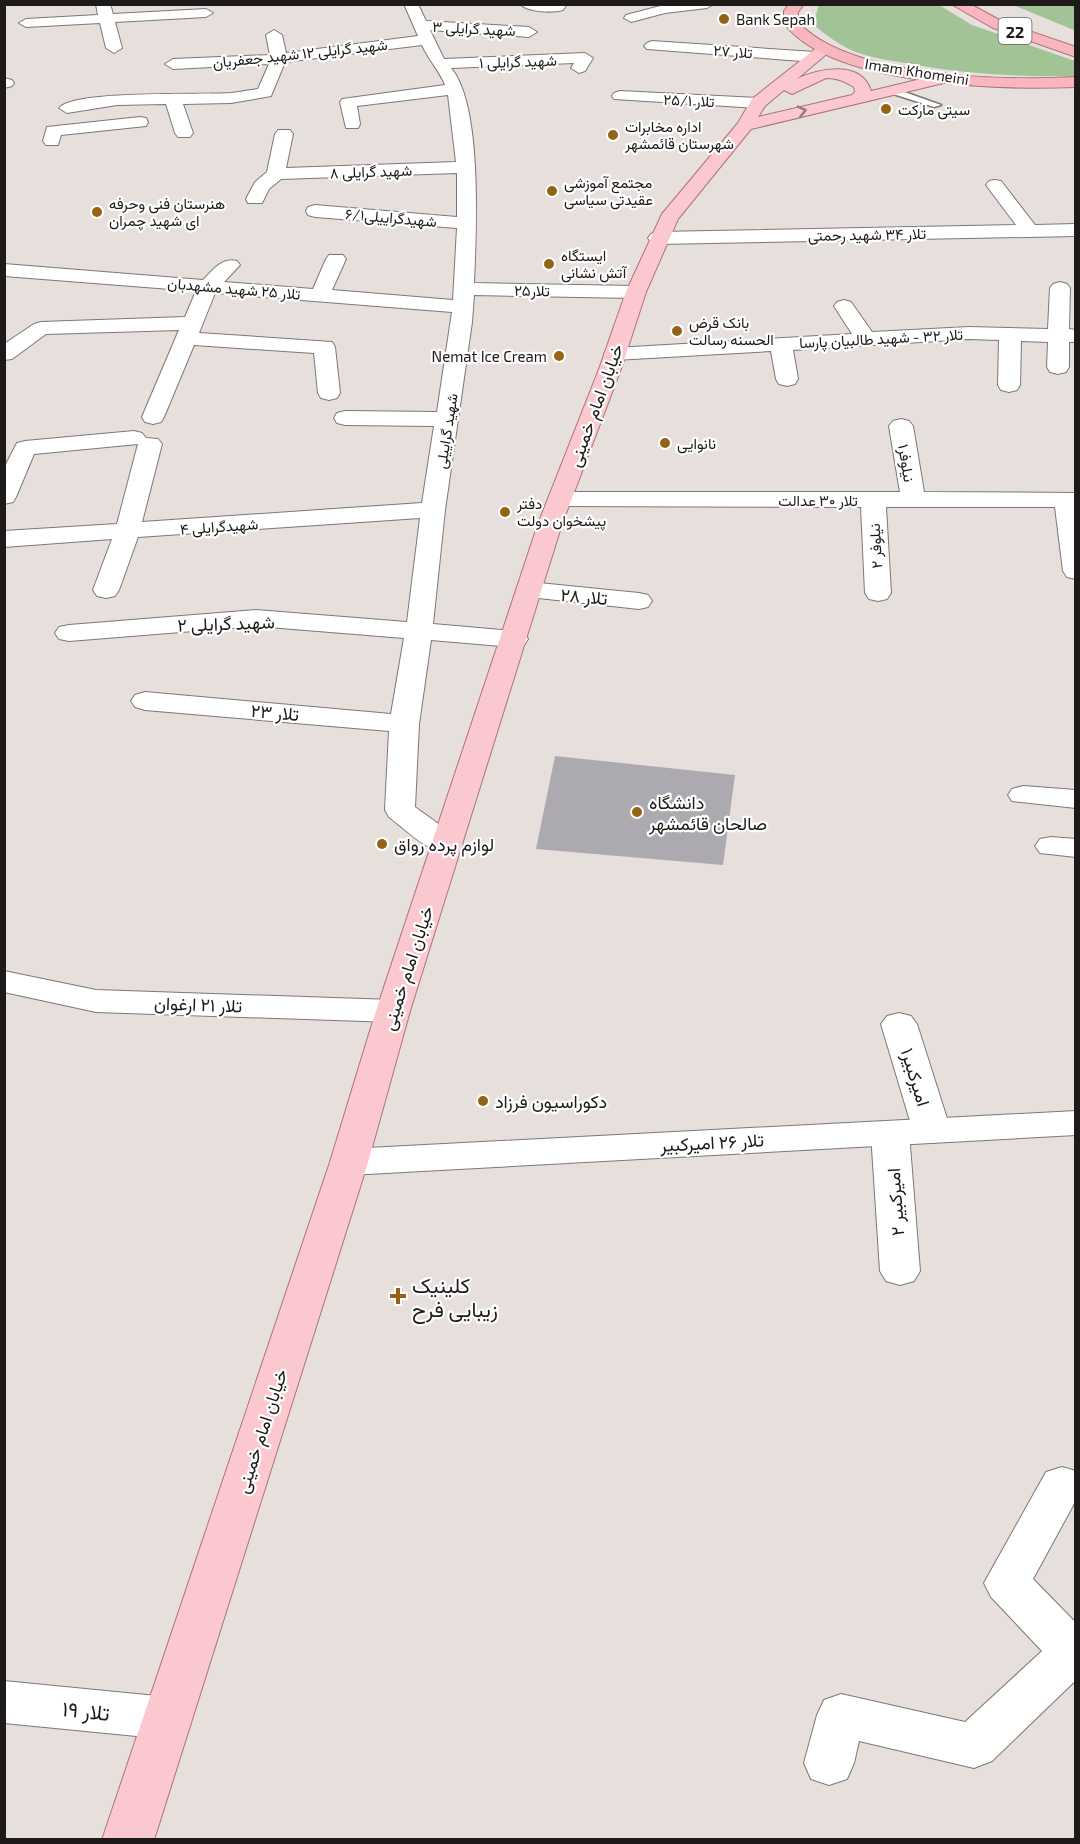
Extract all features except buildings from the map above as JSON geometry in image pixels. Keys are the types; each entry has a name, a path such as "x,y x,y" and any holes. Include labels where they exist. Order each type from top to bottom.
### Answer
{"highway":[{"name":"Imam Khomeini","path":"797,4 791,11 791,22 820,53 946,78 1003,83 1071,83"},
{"name":"22","path":"958,4 998,26 1076,52"},
{"name":"22","path":"984,4 1018,22 1076,42"}],"main road":[{"name":"خیابان امام خمینی","path":"128,1839 349,1162 393,1011 529,590 636,292 658,238 669,218 754,110 820,53"},
{"path":"754,110 815,75 827,73 847,76 861,85 863,92 858,98"},
{"path":"754,110 858,98 946,78"}],"street":[{"path":"528,5 558,7 560,4"},
{"path":"631,18 664,9 707,4"},
{"path":"26,22 105,11 206,13"},
{"path":"105,11 114,48"},
{"name":"شهید گرایلی ۳","path":"419,23 529,32"},
{"name":"شهید گراییلی","path":"419,23 440,64 451,78 459,102 466,167 467,223 463,298 448,419 433,510 419,633 404,724 400,810 447,844"},
{"name":"شهید گرایلی ۱۲ شهید جعفریان","path":"173,64 276,65 419,23"},
{"path":"67,108 117,100 231,98 265,93 276,65 274,35"},
{"name":"تلار ۲۷","path":"652,46 820,53"},
{"name":"شهید گرایلی ۱","path":"440,64 585,58 579,68"},
{"path":"184,79 276,65"},
{"path":"352,124 348,102 454,89"},
{"name":"تلار ۲۵/۱","path":"620,96 754,110"},
{"path":"173,99 184,133"},
{"path":"52,141 53,131 140,122 117,100"},
{"path":"255,199 261,186 276,174 284,134"},
{"name":"شهید گرایلی ۸","path":"276,174 466,167"},
{"path":"994,185 1030,231"},
{"name":"شهیدگراییلی۶/۱","path":"315,211 467,223"},
{"name":"تلار ۳۴ شهید رحمتی","path":"658,238 1076,230"},
{"path":"320,295 336,259"},
{"path":"153,417 208,286 230,265"},
{"name":"تلار ۲۵ شهید مشهدبان","path":"4,270 320,295 463,298"},
{"path":"1058,367 1067,336 1060,288"},
{"name":"تلار۲۵","path":"463,298 636,292"},
{"path":"844,306 866,339"},
{"path":"4,354 41,328 188,330 324,347 329,393"},
{"name":"تلار ۳۲ - شهید طالبیان پارسا","path":"615,354 969,333 1067,336"},
{"path":"1009,385 1010,334"},
{"path":"781,344 787,379"},
{"path":"345,417 448,419"},
{"name":"نیلوفر۱","path":"901,426 913,500"},
{"path":"4,497 25,448 142,441 127,533 106,590"},
{"name":"تلار ۳۰ عدالت","path":"560,499 1071,500"},
{"name":"نیلوفر ۲","path":"873,500 878,593"},
{"path":"1071,500 1076,571"},
{"name":"شهیدگرایلی ۴","path":"4,539 127,533 433,510"},
{"name":"تلار ۲۸","path":"529,590 639,601"},
{"name":"شهید گرایلی ۲","path":"69,633 256,618 514,639"},
{"name":"تلار ۲۳","path":"145,701 404,724"},
{"path":"1023,795 1076,799"},
{"name":"تلار ۲۱ ارغوان","path":"4,981 96,1000 393,1011"},
{"name":"امیرکبیر۱","path":"899,1024 932,1131"},
{"name":"تلار ۲۶ امیرکبیر","path":"349,1162 1076,1123"},
{"name":"امیرکبیر ۲","path":"890,1133 900,1271"},
{"path":"829,1763 841,1715 974,1746 1075,1653 1008,1583 1062,1484"},
{"name":"تلار ۱۹","path":"4,1702 167,1718"}],"lane":[{"path":"892,91 937,105"}],"green space":[{"path":"819,5 939,5 972,25 1075,61 1075,76 968,72 926,67 864,55 826,35 813,24"},
{"path":"1013,5 1075,5 1075,31 1074,30"}],"place":[{"name":"Bank Sepah","path":"724,19"},
{"name":"سیتی مارکت","path":"886,109"},
{"name":"اداره مخابرات شهرستان قائمشهر","path":"613,135"},
{"name":"مجتمع آموزشی عقیدتی سیاسی","path":"552,191"},
{"name":"هنرستان فنی وحرفه ای شهید چمران","path":"97,212"},
{"name":"ایستگاه آتش نشانی","path":"549,264"},
{"name":"بانک قرض الحسنه رسالت","path":"677,331"},
{"name":"Nemat Ice Cream","path":"559,356"},
{"name":"نانوایی","path":"665,443"},
{"name":"دفتر پیشخوان دولت","path":"505,512"},
{"name":"دانشگاه صالحان قائمشهر","path":"637,812"},
{"name":"لوازم پرده رواق","path":"382,844"},
{"name":"دکوراسیون فرزاد","path":"483,1101"},
{"name":"کلینیک زیبایی فرح","path":"398,1296"}]}
